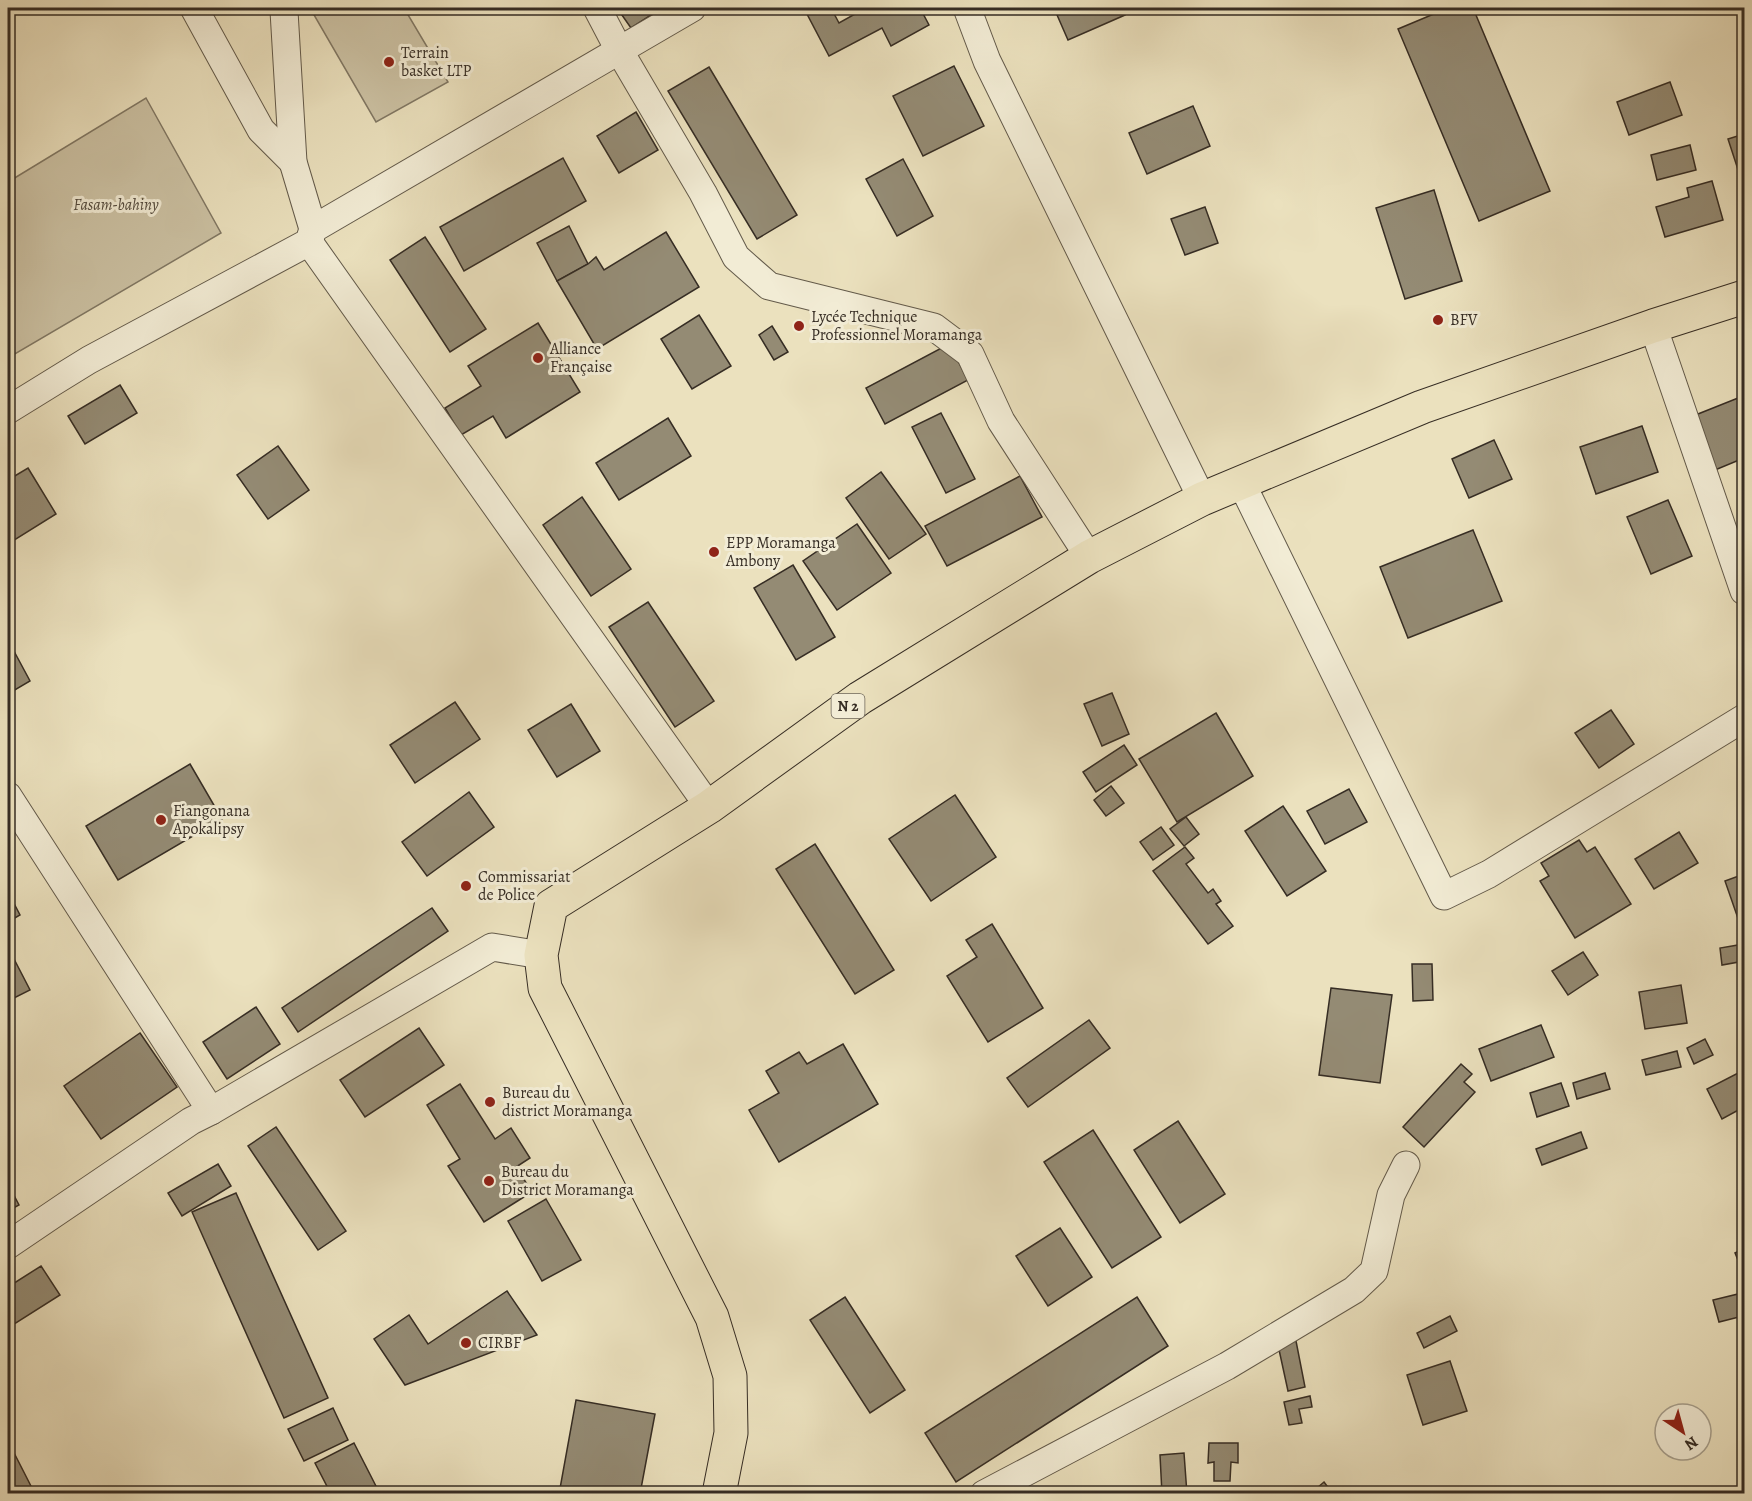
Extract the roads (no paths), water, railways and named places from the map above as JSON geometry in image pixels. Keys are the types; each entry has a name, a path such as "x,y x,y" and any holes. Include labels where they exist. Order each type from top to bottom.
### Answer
{"main road":[{"name":"N 2","path":"719,1494 731,1433 730,1376 712,1317 545,988 541,955 551,906 709,807 860,698 1089,557 1202,499 1422,407 1653,326 1744,297"}],"street":[{"path":"194,8 261,130 293,162"},
{"path":"286,8 284,11 293,162 311,235 709,807"},
{"path":"597,8 703,193 736,257 769,286 934,327 970,354 1001,421 1089,557"},
{"path":"8,411 89,360 311,235 692,8"},
{"path":"967,8 987,61 1202,499"},
{"path":"1653,326 1744,591"},
{"path":"1241,482 1444,896 1489,874 1744,718"},
{"path":"8,796 211,1111"},
{"path":"8,1245 191,1121 492,947 541,955"},
{"path":"984,1494 1227,1366 1354,1290 1374,1271 1391,1195 1406,1165"}],"place":[{"name":"Terrain basket LTP","path":"389,62"},
{"name":"BFV","path":"1438,320"},
{"name":"Lycée Technique Professionnel Moramanga","path":"799,326"},
{"name":"Alliance Française","path":"538,358"},
{"name":"EPP Moramanga Ambony","path":"714,552"},
{"name":"Fiangonana Apokalipsy","path":"161,820"},
{"name":"Commissariat de Police","path":"466,886"},
{"name":"Bureau du district Moramanga","path":"490,1102"},
{"name":"Bureau du District Moramanga","path":"489,1181"},
{"name":"CIRBF","path":"466,1343"}],"park label":[{"name":"Fasam-bahiny","path":"116,205"}]}
